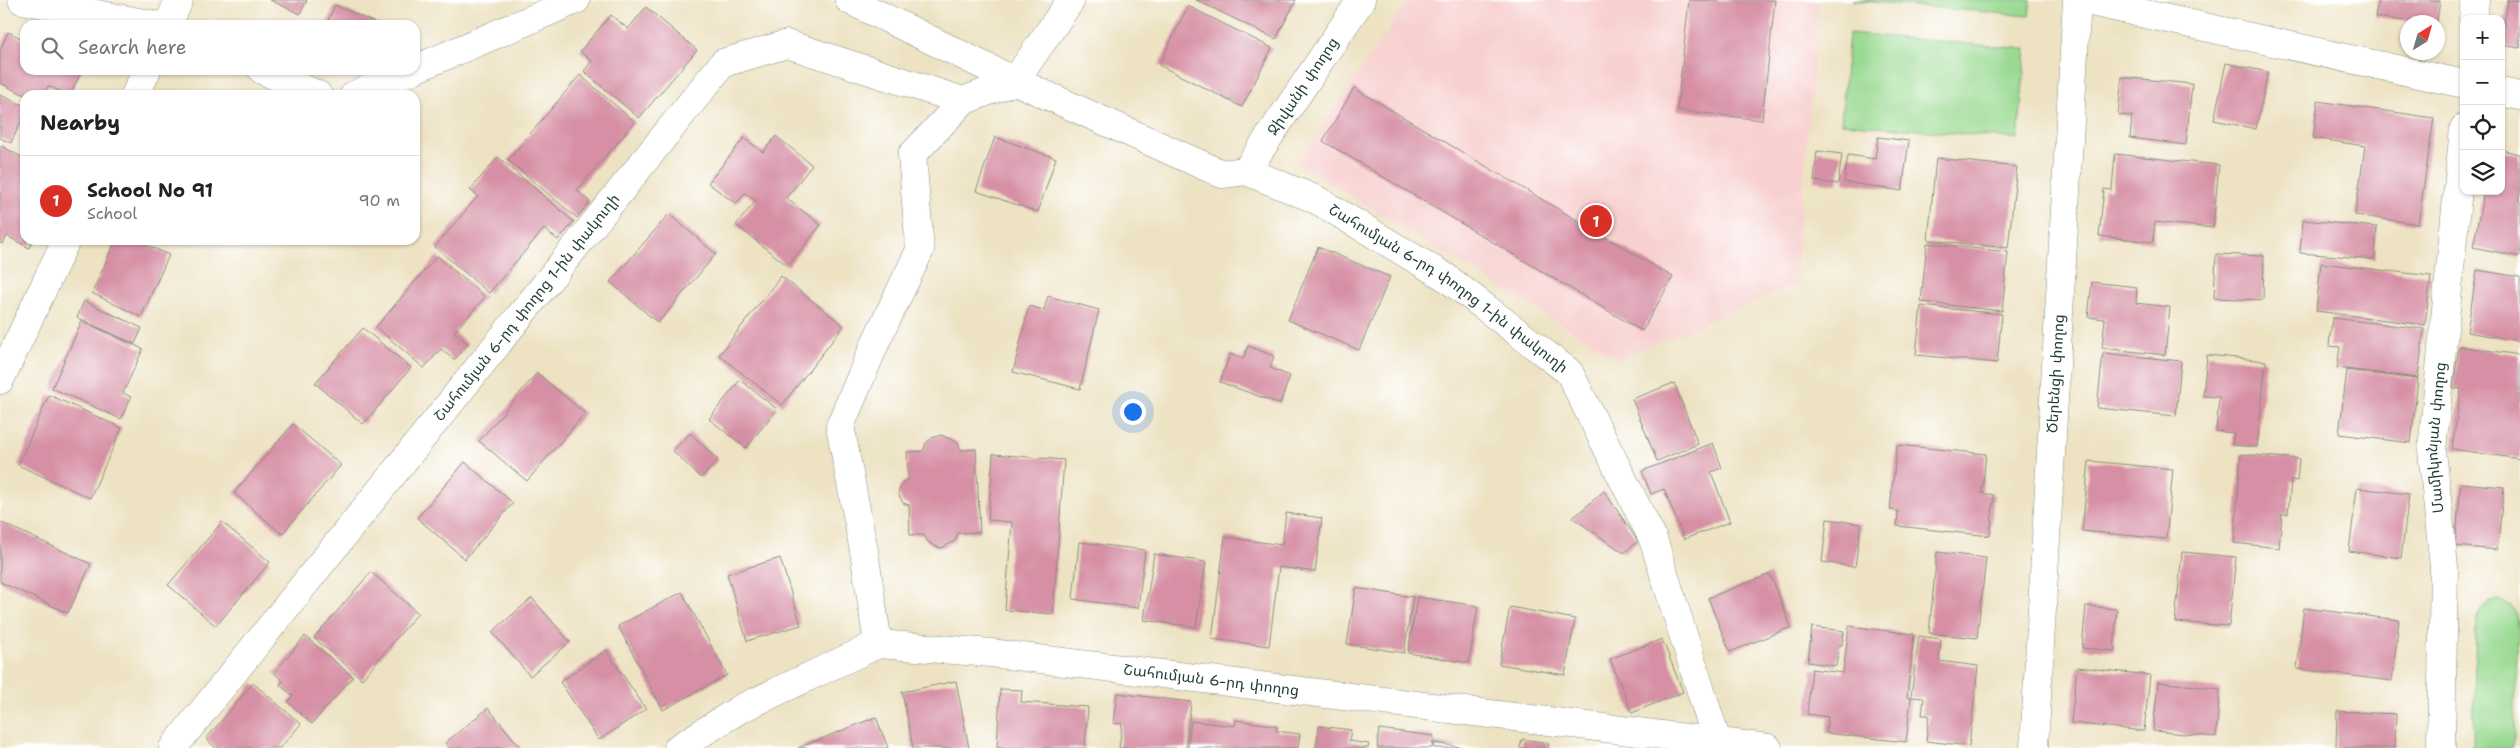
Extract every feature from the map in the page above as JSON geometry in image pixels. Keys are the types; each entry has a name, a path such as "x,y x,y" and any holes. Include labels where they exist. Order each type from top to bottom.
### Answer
{"street":[{"path":"22,0 128,20"},
{"path":"170,20 179,0"},
{"path":"420,67 576,0"},
{"name":"Շահումյան 6-րդ փողոց 1-ին փակուղի","path":"849,0 1015,81 1222,174 1246,171 1317,200 1447,278 1569,372 1653,539 1717,742"},
{"path":"878,644 864,551 840,426 877,339 920,250 912,155 963,100 1015,81 1071,0"},
{"name":"Ջիվանի փողոց","path":"1246,171 1361,0"},
{"name":"Ծերենցի փողոց","path":"2034,748 2078,0"},
{"path":"2082,0 2460,83"},
{"path":"2473,15 2475,0"},
{"name":"Շահումյան 6-րդ փողոց 1-ին փակուղի","path":"173,748 723,63 787,44 963,100"},
{"path":"137,90 145,75"},
{"path":"273,75 307,90"},
{"path":"366,90 402,75"},
{"path":"2505,93 2520,96"},
{"name":"Մամիկոնյան փողոց","path":"2442,748 2444,567 2432,450 2462,150"},
{"path":"0,380 64,245"},
{"name":"Շահումյան 6-րդ փողոց","path":"678,748 740,709 878,644 1001,654 1768,748"}],"shaded area":[{"path":"1409,0 1819,0 1795,279 1804,281 1618,359 1297,163"}],"green space":[{"path":"1852,0 2031,0 2029,16"},
{"path":"1849,33 2026,49 2018,139 1841,123"},
{"path":"2499,600 2513,608 2518,623 2514,742 2512,748 2473,748 2476,619 2484,606"}],"building":[{"path":"270,0 307,0 300,14"},
{"path":"1196,0 1296,0 1276,39"},
{"path":"1689,0 1775,0 1762,120 1677,110"},
{"path":"2378,0 2440,0 2438,15 2400,15 2400,20 2375,17"},
{"path":"2508,0 2520,0 2520,48 2505,46 2505,19"},
{"path":"335,5 369,20 328,20"},
{"path":"1188,6 1272,48 1242,107 1159,65"},
{"path":"646,7 697,50 639,118 584,71 592,61 580,51 611,15 628,29"},
{"path":"8,32 20,38 20,75 80,75 72,90 58,90 48,86 46,90 20,90 20,93 0,83 0,50"},
{"path":"2226,63 2268,72 2256,129 2214,120"},
{"path":"580,75 635,122 577,190 590,202 577,218 508,160"},
{"path":"2122,77 2192,84 2186,145 2130,138 2132,116 2118,115"},
{"path":"1354,88 1673,277 1642,331 1323,141"},
{"path":"0,95 20,104 20,124 11,143 0,138"},
{"path":"2318,101 2434,118 2418,224 2355,215 2365,146 2313,138"},
{"path":"776,136 812,165 786,198 821,225 788,266 736,225 756,201 745,193 736,204 708,183 744,138 763,152"},
{"path":"995,137 1056,158 1038,212 976,191"},
{"path":"1878,137 1909,141 1902,191 1844,182 1848,155 1875,159"},
{"path":"0,145 20,156 20,243 7,236 3,244 0,243"},
{"path":"1817,151 1842,154 1838,184 1814,181"},
{"path":"2505,151 2520,154 2520,257 2473,247 2483,195 2505,195"},
{"path":"2115,154 2219,165 2213,228 2155,222 2153,242 2099,236 2104,189 2112,190"},
{"path":"498,157 574,222 558,240 544,229 489,293 435,247 478,196 470,190"},
{"path":"1936,158 2017,167 2008,248 1928,240"},
{"path":"669,214 716,254 658,323 610,282"},
{"path":"2303,220 2377,227 2375,259 2300,253"},
{"path":"1927,243 2008,252 2002,311 1921,302"},
{"path":"114,245 146,245 169,255 141,317 92,293"},
{"path":"1318,247 1390,277 1359,350 1288,320"},
{"path":"2216,254 2264,256 2263,300 2214,298"},
{"path":"437,256 485,297 454,332 468,344 454,360 441,349 424,368 376,327"},
{"path":"2321,263 2431,276 2425,325 2316,311"},
{"path":"2477,270 2520,277 2520,341 2467,332"},
{"path":"781,276 844,326 782,405 719,355"},
{"path":"2092,282 2137,287 2136,303 2170,307 2165,355 2102,348 2105,319 2088,317"},
{"path":"1048,296 1099,310 1080,389 1013,372 1029,306 1044,310"},
{"path":"84,301 142,328 135,344 77,318"},
{"path":"1921,306 2002,314 1997,363 1916,355"},
{"path":"2332,318 2424,329 2418,378 2337,368 2340,347 2329,346"},
{"path":"82,321 143,349 123,393 131,397 121,419 52,388"},
{"path":"363,328 411,368 363,424 315,383"},
{"path":"1248,346 1274,356 1270,368 1290,376 1280,404 1220,382 1230,354 1243,359"},
{"path":"2459,346 2520,355 2520,459 2452,449 2461,389 2453,388"},
{"path":"2103,353 2181,361 2176,416 2097,408"},
{"path":"2207,355 2266,361 2257,447 2232,445 2234,433 2216,431 2219,397 2203,396"},
{"path":"2347,370 2418,379 2411,443 2339,434"},
{"path":"537,373 585,413 527,481 479,441"},
{"path":"740,380 777,409 746,448 709,419"},
{"path":"1674,383 1698,444 1657,461 1632,399"},
{"path":"49,395 122,428 90,498 18,465"},
{"path":"293,424 341,465 282,534 234,493"},
{"path":"690,433 718,460 701,478 673,451"},
{"path":"941,435 957,442 961,450 976,449 980,532 958,533 955,541 942,548 934,546 927,541 924,535 910,535 909,505 903,503 898,493 902,483 908,480 907,452 923,451 926,443 932,438"},
{"path":"1713,443 1722,468 1711,472 1730,522 1684,539 1664,489 1651,494 1642,471"},
{"path":"1897,445 1986,454 1982,493 1994,495 1990,536 1897,526 1898,511 1890,510"},
{"path":"993,454 1064,460 1053,614 1005,610 1012,522 988,520"},
{"path":"2241,454 2299,459 2297,481 2291,480 2288,514 2282,514 2279,548 2234,543"},
{"path":"2089,461 2173,469 2166,539 2082,531"},
{"path":"465,462 513,503 465,559 417,518"},
{"path":"2461,483 2504,487 2497,550 2455,546"},
{"path":"2357,488 2409,494 2401,558 2349,551"},
{"path":"1604,491 1638,541 1624,553 1573,518"},
{"path":"1286,513 1322,518 1315,572 1279,567 1269,646 1212,639 1225,537 1282,545"},
{"path":"1827,519 1861,524 1855,567 1822,562"},
{"path":"0,522 91,564 68,613 0,582"},
{"path":"222,522 270,562 216,626 168,585"},
{"path":"1079,542 1145,550 1138,608 1073,599"},
{"path":"1937,552 1986,558 1977,638 1929,633"},
{"path":"2182,552 2236,557 2229,626 2175,622"},
{"path":"1154,554 1206,562 1196,627 1144,620"},
{"path":"780,558 801,625 747,641 727,574"},
{"path":"371,572 418,613 362,679 314,638"},
{"path":"1770,574 1791,627 1730,652 1708,598"},
{"path":"1356,588 1413,597 1404,653 1347,644"},
{"path":"682,592 727,675 663,710 618,626"},
{"path":"1417,597 1478,606 1469,663 1408,653"},
{"path":"532,598 570,642 530,676 492,632"},
{"path":"2086,606 2117,609 2114,651 2082,648"},
{"path":"1510,607 1575,619 1565,675 1499,664"},
{"path":"2304,608 2399,620 2392,681 2297,669"},
{"path":"1849,626 1914,634 1907,697 1911,698 1906,742 1826,733 1828,717 1807,714 1812,669 1843,673"},
{"path":"1812,627 1844,631 1842,645 1839,645 1836,666 1808,662"},
{"path":"305,636 353,677 312,724 288,702 293,696 280,685 283,681 274,673"},
{"path":"1919,636 1941,639 1939,661 1978,666 1969,746 1926,741 1929,715 1922,715 1924,698 1911,697"},
{"path":"1662,639 1683,692 1632,713 1610,659"},
{"path":"606,650 646,709 599,740 560,682"},
{"path":"2077,667 2150,675 2144,731 2071,723"},
{"path":"956,681 969,748 913,748 902,692"},
{"path":"2158,682 2220,689 2216,737 2153,731"},
{"path":"253,683 301,724 280,748 216,748 206,739"},
{"path":"1000,689 1022,690 1021,702 1088,707 1085,748 997,748"},
{"path":"1117,693 1191,702 1186,748 1119,748 1122,724 1113,723"},
{"path":"488,708 521,748 449,748 445,743"},
{"path":"2337,711 2396,714 2395,748 2336,748"},
{"path":"876,717 888,748 798,748"},
{"path":"1236,720 1277,726 1276,731 1300,734 1298,748 1188,748 1191,721 1235,726"},
{"path":"1319,726 1351,730 1349,741 1369,744 1368,748 1316,748"},
{"path":"1379,729 1434,736 1432,748 1377,748"},
{"path":"1522,739 1549,743 1548,748 1520,748"},
{"path":"1434,743 1461,747 1461,748 1434,748"}],"place":[{"name":"School No 91","path":"1596,221"}]}
